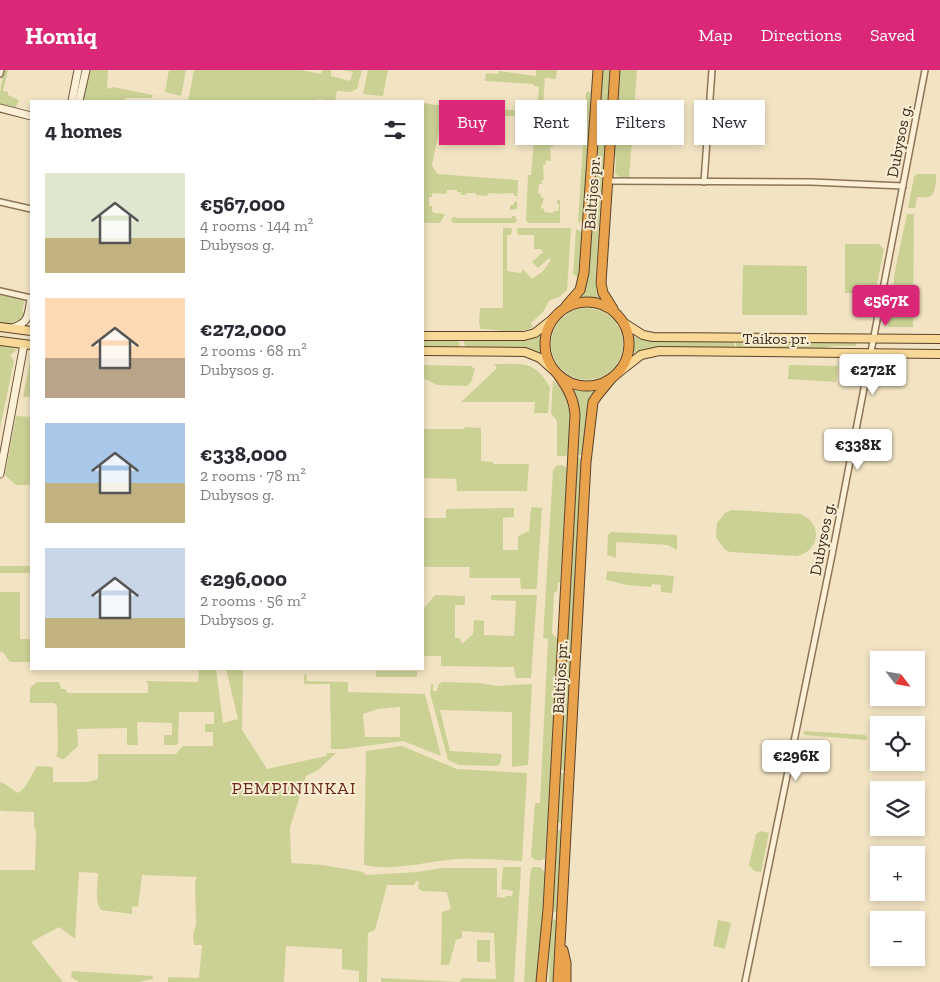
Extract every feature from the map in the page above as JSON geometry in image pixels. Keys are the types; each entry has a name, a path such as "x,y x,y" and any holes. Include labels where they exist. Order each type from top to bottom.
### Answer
{"highway":[{"name":"Baltijos pr.","path":"563,309 580,290 584,273 598,70"},
{"name":"Baltijos pr.","path":"615,70 601,283 606,301 616,314"},
{"path":"586,302 602,305 616,314 624,323 628,333 629,344 628,354 618,373 611,380 601,384 581,386 566,381 556,372 547,358 545,340 548,328 554,318 563,309 586,302"},
{"name":"Baltijos pr.","path":"543,982 575,415 573,401 556,372"},
{"name":"Baltijos pr.","path":"558,982 586,462 593,402 611,380"},
{"path":"552,832 555,827 560,825 564,827 566,832"},
{"path":"548,909 555,916 562,913"},
{"path":"560,939 566,963 566,982"}],"main road":[{"path":"424,336 524,336 535,333 554,318"},
{"name":"Taikos pr.","path":"624,323 643,335 653,337 940,339"},
{"path":"0,327 30,331"},
{"path":"0,341 28,344"},
{"path":"424,351 525,352 540,358 556,372"},
{"name":"Taikos pr.","path":"618,373 641,355 659,351 940,354"}],"street":[{"path":"0,74 1,70"},
{"path":"72,100 78,70"},
{"path":"79,100 86,70"},
{"path":"704,182 712,70"},
{"name":"Dubysos g.","path":"745,982 828,577 925,70"},
{"path":"0,108 30,116"},
{"path":"608,181 811,182 903,186"},
{"path":"0,202 30,208"},
{"path":"0,291 30,298"},
{"path":"9,328 26,322 30,303"},
{"path":"0,474 28,344"}],"green space":[{"path":"4,70 8,70 3,91 8,92 8,95 19,100 15,110 0,106 0,92"},
{"path":"88,70 108,70 107,87 109,89 113,87 153,95 152,98 125,98 125,100 82,100"},
{"path":"169,70 186,70 181,96 165,92"},
{"path":"194,70 301,70 321,74 323,70 331,70 331,76 350,81 353,72 342,70 362,70 357,89 350,92 337,91 335,100 188,100"},
{"path":"368,70 388,70 383,96 363,94"},
{"path":"536,70 557,70 556,79 545,78 543,100 538,100 539,87 534,86 534,84 485,81 486,73 498,74 499,71 536,76"},
{"path":"602,70 610,70 608,100 600,100"},
{"path":"619,70 637,70 635,100 617,100"},
{"path":"588,91 591,93 583,220 578,223 583,145 587,145 586,93"},
{"path":"424,103 439,105 439,131 432,165 437,174 518,180 517,209 510,210 510,205 514,205 514,202 517,202 517,196 514,196 514,193 488,193 487,196 476,195 476,193 461,195 461,192 457,192 457,190 447,190 446,194 432,193 432,197 429,197 429,206 432,206 432,211 445,214 440,223 424,223"},
{"path":"505,109 515,110 515,117 505,116"},
{"path":"597,138 597,145 605,145 602,192 593,192"},
{"path":"534,145 553,145 553,147 550,147 551,161 546,160 545,165 543,165 544,180 542,180 542,184 539,184 538,193 541,194 541,198 544,198 541,208 544,209 544,212 553,213 558,211 559,204 557,204 557,200 560,200 560,223 528,223 526,220 528,175 531,175"},
{"path":"613,145 631,145 629,179 621,178 615,174 616,158"},
{"path":"917,174 936,174 935,189 930,197 917,197 915,208 908,208 914,177"},
{"path":"593,195 601,195 595,283 599,298 581,297 587,278"},
{"path":"907,214 914,214 913,327 889,327 895,271"},
{"path":"455,216 455,218 512,218 512,216 515,216 517,221 514,223 453,223 451,219"},
{"path":"503,228 511,228 512,231 511,235 507,235 507,271 521,273 523,269 532,279 543,271 551,260 549,258 538,268 532,262 543,252 541,249 534,249 534,235 518,235 517,230 519,228 571,228 567,290 559,297 549,301 543,312 531,323 533,327 526,330 481,329 479,323 480,308 503,307"},
{"path":"576,229 582,232 578,278 573,274"},
{"path":"845,244 879,244 884,249 875,294 845,293"},
{"path":"743,265 807,266 807,315 742,315"},
{"path":"0,293 25,298 22,312 25,313 23,320 12,325 0,323"},
{"path":"594,308 613,318 621,330 623,344 621,358 613,370 601,378 580,380 561,370 553,358 551,337 561,318 573,310"},
{"path":"540,336 540,353 526,347 465,347 464,341 525,341"},
{"path":"634,336 649,341 734,342 735,348 650,348 634,353"},
{"path":"424,341 458,341 460,343 459,347 424,347"},
{"path":"736,342 856,343 856,346 835,346 818,349 736,348"},
{"path":"0,345 17,350 10,355 14,361 0,428"},
{"path":"30,361 30,397 23,397"},
{"path":"494,364 526,365 538,372 550,387 548,413 534,413 535,402 461,402 497,368"},
{"path":"424,365 471,366 475,369 471,382 467,386 437,385 424,378"},
{"path":"789,365 838,366 836,382 788,379"},
{"path":"553,380 565,397 570,413 568,451 566,456 557,456 557,421 551,413"},
{"path":"574,390 594,391 588,407 585,455 576,455 579,406"},
{"path":"16,416 30,417 30,485 16,485 5,475"},
{"path":"465,427 481,428 481,461 493,462 493,464 529,464 527,491 457,491 456,479 424,478 424,429 464,429"},
{"path":"576,458 585,458 567,770 559,770"},
{"path":"562,465 567,468 560,582 558,583 557,591 554,593 552,633 558,639 545,858 538,860 531,856 535,803 540,803 548,639 543,638 553,471 556,466"},
{"path":"532,507 542,508 536,589 521,589 520,578 469,578 470,567 424,567 424,518 446,518 446,509 514,508 514,517 503,518 503,550 518,550 518,536 529,531"},
{"path":"732,510 801,514 813,524 816,537 814,543 805,553 797,556 730,552 724,549 716,537 717,523 725,513"},
{"path":"611,532 677,535 677,550 668,545 616,542 616,558 607,555 608,535"},
{"path":"0,566 30,566 30,573 0,573"},
{"path":"607,571 674,576 672,593 661,592 661,585 652,584 651,587 627,585 606,580"},
{"path":"0,592 20,592 20,639 30,639 30,662 10,662 2,651 0,653"},
{"path":"435,595 465,596 465,605 455,605 455,638 460,638 462,644 473,634 474,620 484,621 484,635 514,636 516,601 491,600 491,595 537,595 531,678 517,678 514,667 439,666 441,665 441,656 424,656 424,608"},
{"path":"199,670 216,670 223,723 238,719 226,670 243,670 242,730 267,769 326,756 327,753 336,753 318,770 306,776 290,828 291,863 323,865 363,872 366,875 417,872 443,868 497,868 497,897 505,898 506,896 512,896 513,891 501,889 503,867 521,867 514,982 459,982 463,978 496,979 494,933 462,931 462,938 456,940 449,965 441,965 442,912 451,909 447,893 422,891 418,888 419,882 416,881 414,885 387,885 375,930 368,933 367,982 359,982 359,971 342,969 342,949 286,946 284,982 168,982 168,977 199,978 202,945 194,945 193,935 196,924 195,882 197,877 142,875 138,907 132,906 132,914 101,910 97,897 98,873 79,872 75,939 59,927 31,942 63,982 0,982 0,870 35,870 36,831 34,827 34,812 0,810 0,782 18,793 25,787 37,766 53,767 53,782 87,782 98,779 98,754 176,754 183,746 213,746 213,732 205,732 205,724 214,724 214,712 179,712 178,743 176,745 164,745 164,735 172,735 172,723 137,722 138,745 127,745 127,728 77,729 78,746 64,759 61,759 56,756 58,750 57,706 54,703 30,703 30,688 37,682 59,682 61,689 65,689 68,693 148,693 146,681 198,682"},
{"path":"376,671 417,671 417,677 376,677"},
{"path":"306,673 307,681 348,682 348,692 425,694 441,756 403,741 331,749 330,684 304,684","holes":["400,707 400,737 365,737 363,714 378,709"]},
{"path":"442,682 480,683 497,686 532,684 528,765 512,767 512,712 440,710 450,751 502,754 500,764 496,766 459,765 448,760 430,693 431,684 433,684 433,691 437,691 438,685"},
{"path":"805,731 865,735 868,738 865,740 805,735 803,733"},
{"path":"402,746 457,769 527,773 522,861 466,859 396,867 364,865 366,751"},
{"path":"558,773 567,773 563,823 556,823"},
{"path":"556,831 562,831 558,911 555,912 551,909"},
{"path":"760,831 769,833 761,872 754,871 749,865 756,834"},
{"path":"533,867 540,867 545,872 538,982 524,982 530,876"},
{"path":"550,919 557,920 554,982 549,982"},
{"path":"718,920 731,923 725,949 713,946"},
{"path":"477,940 490,940 490,962 477,962"},
{"path":"72,971 153,976 153,979 139,982 79,982 71,977"},
{"path":"381,978 459,982 381,982"}],"district":[{"name":"PEMPININKAI","path":"294,788"}]}
